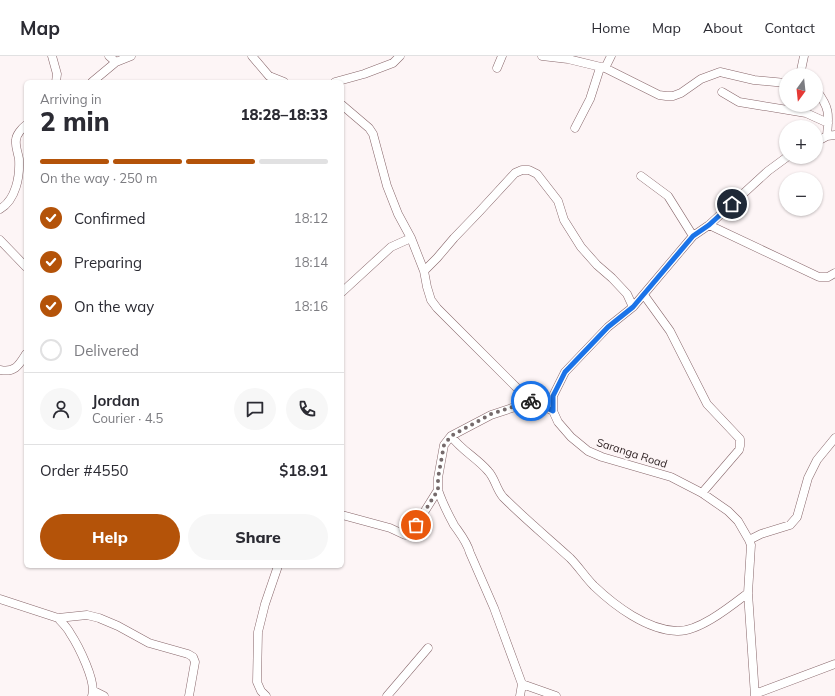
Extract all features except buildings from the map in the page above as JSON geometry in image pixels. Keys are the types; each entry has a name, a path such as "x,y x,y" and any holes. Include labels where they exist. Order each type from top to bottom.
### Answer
{"street":[{"path":"52,56 57,74 56,80"},
{"path":"109,56 116,62"},
{"path":"94,80 116,62 132,56"},
{"path":"252,56 269,76 279,80"},
{"path":"342,80 364,74 393,63 400,56"},
{"path":"497,68 502,56"},
{"path":"542,56 568,59 602,68 650,91 666,96 673,96 681,93 701,79 720,72 754,80 779,82"},
{"path":"575,128 590,99 602,68 611,56"},
{"path":"801,68 804,56"},
{"path":"722,92 739,102 806,113 828,123"},
{"path":"823,99 829,114 828,123 831,136"},
{"path":"344,107 369,128 373,134 387,186 398,214 411,238 424,270 427,287 437,308 523,394 553,411 553,396 565,372 608,327 633,307 693,236 709,225 779,163"},
{"path":"0,209 6,205 11,198 18,179 18,157 15,142 16,138 24,128"},
{"path":"424,270 516,173 522,170 529,170 537,174 558,201 564,220 581,247 627,294 633,307"},
{"path":"641,176 668,196 693,236"},
{"path":"709,225 819,278 828,277 835,273"},
{"path":"344,290 391,247 411,238"},
{"path":"0,240 24,265"},
{"path":"644,295 670,331 707,404 740,439 739,450 702,493"},
{"path":"0,370 7,371 13,369 22,362 24,358"},
{"path":"520,696 522,684 494,608 468,545 454,524 443,503 438,490 438,478 444,445 451,436 491,414 533,401"},
{"name":"Saranga Road","path":"553,411 558,422 588,451 602,457 671,477 702,493 728,511 738,521 750,540"},
{"path":"451,436 457,445 487,470 503,496 574,562 593,585 623,611 661,628 678,631 690,629 723,612 748,593"},
{"path":"835,438 817,460 808,478 797,517 790,526 760,534 750,540 748,593 755,695 835,664"},
{"path":"344,516 390,528 405,535 413,530 438,490"},
{"path":"266,696 261,691 257,682 258,632 265,604 277,568"},
{"path":"0,600 58,618 87,615 99,618 118,626 148,643 188,654 193,657 195,662 189,696"},
{"path":"58,618 75,642 93,683 93,694 104,696"},
{"path":"387,696 428,648"},
{"path":"522,684 556,696"}],"way so far":[{"path":"416,525 438,490 438,478 444,445 451,436 491,414 531,401"}],"route":[{"path":"531,401 553,411 553,396 565,372 608,327 633,307 693,236 709,225 732,204"}]}
